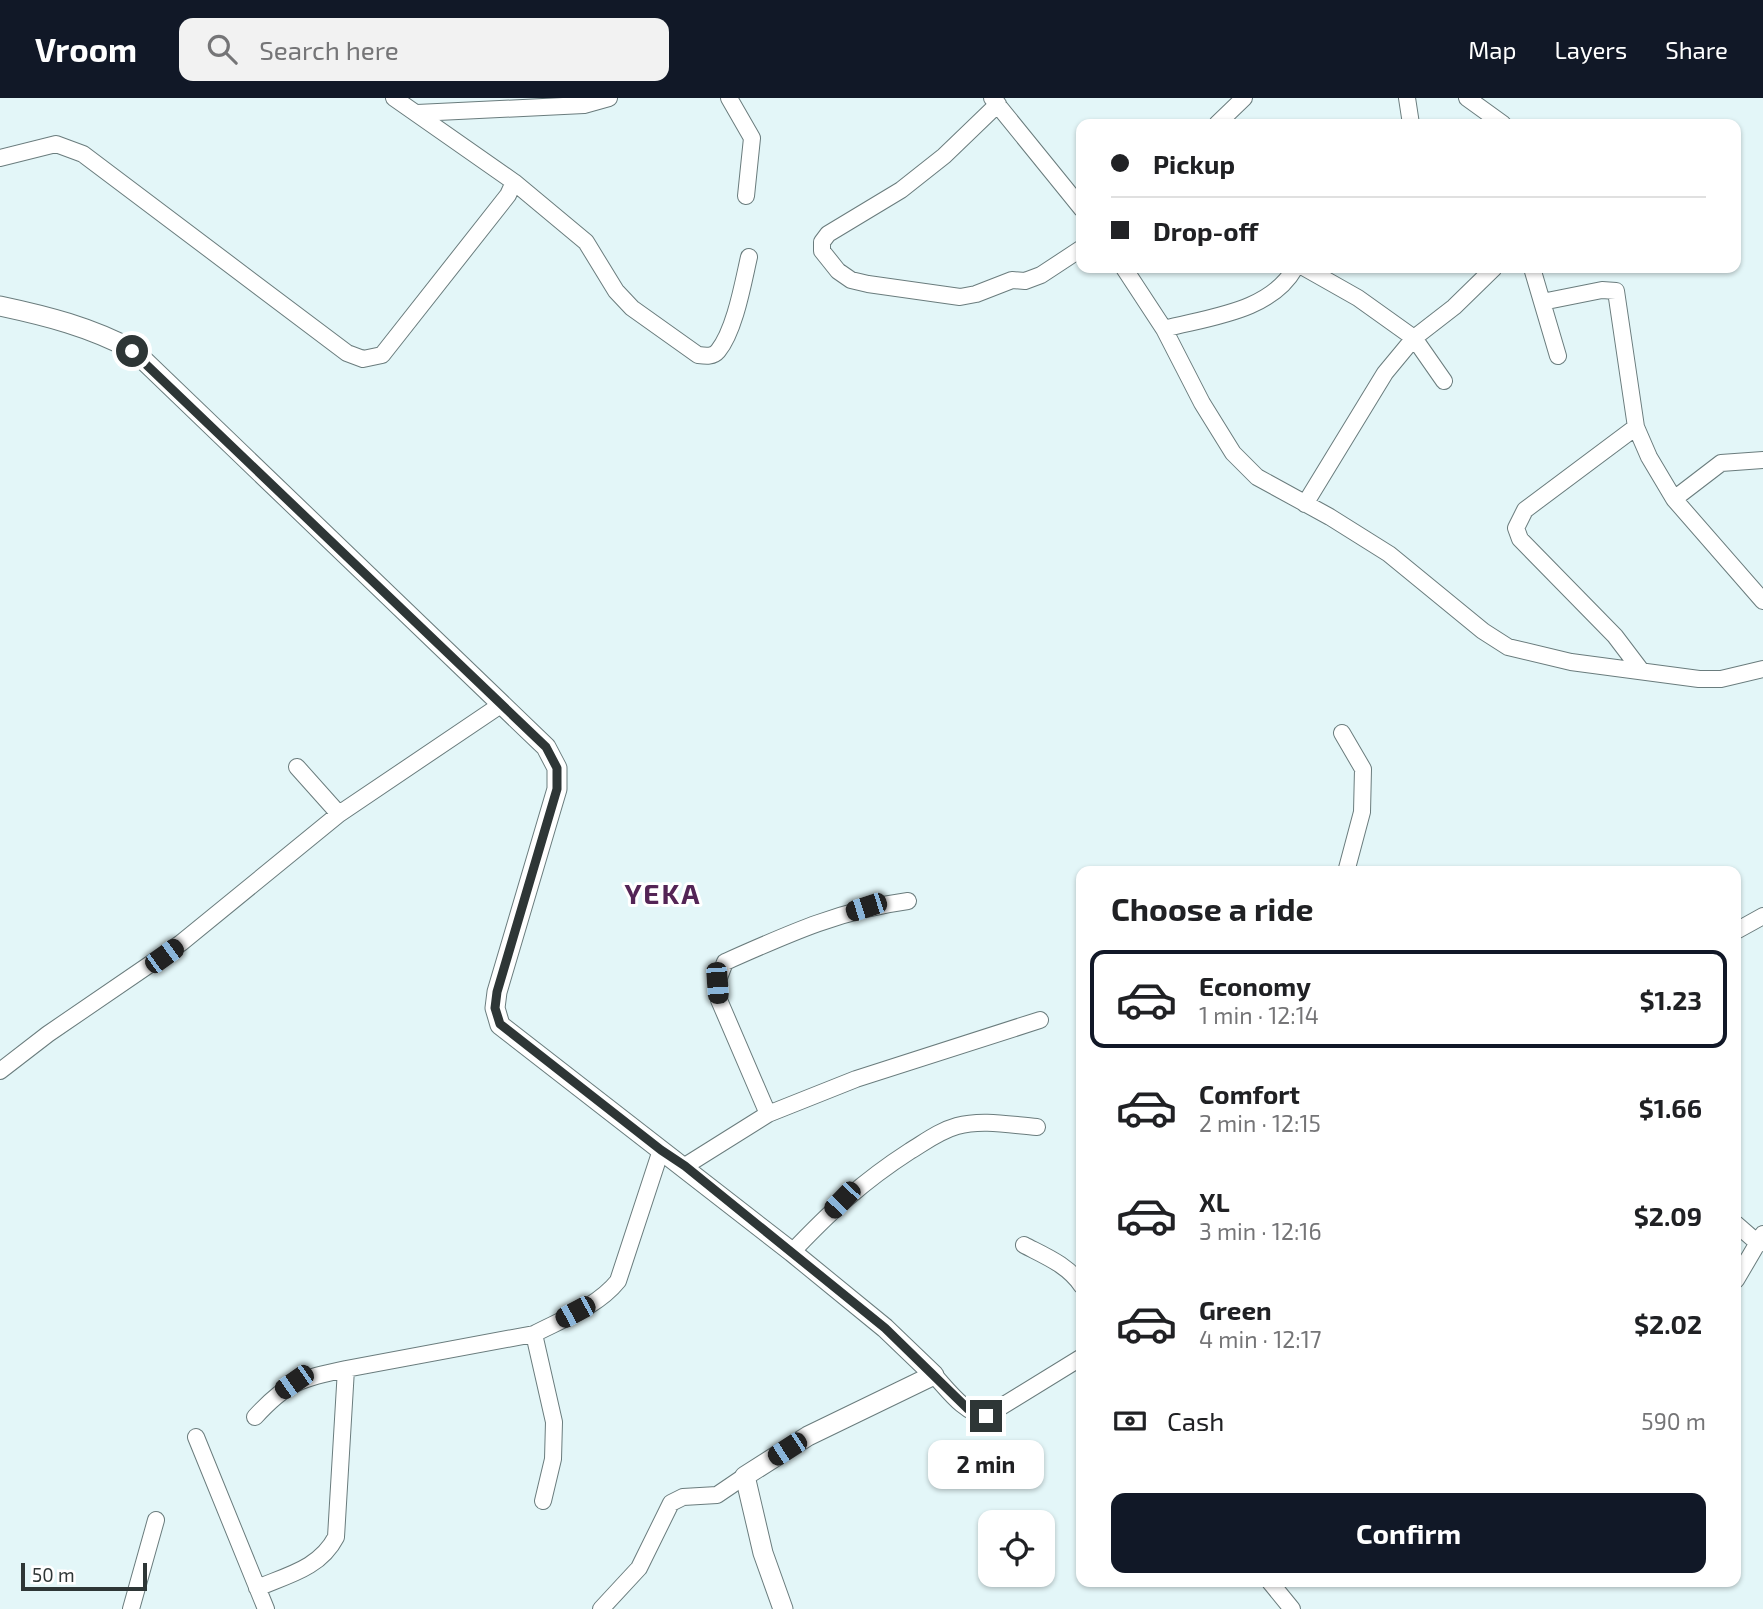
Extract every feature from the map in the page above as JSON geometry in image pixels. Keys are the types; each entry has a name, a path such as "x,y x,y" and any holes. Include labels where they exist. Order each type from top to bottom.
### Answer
{"street":[{"path":"394,98 514,182 586,242 617,291 632,308 698,355 709,356 718,351 736,313 749,257"},
{"path":"417,113 584,105 609,98"},
{"path":"729,98 752,138 746,196"},
{"path":"1222,119 1244,98"},
{"path":"1407,98 1410,119"},
{"path":"1466,98 1496,119"},
{"path":"1076,202 995,101 944,156 901,190 828,234 822,242 822,251 838,271 850,279 960,297 976,294 1012,280 1025,281 1041,275 1076,252"},
{"path":"0,158 56,144 82,154 347,353 363,359 382,355 508,195 514,182"},
{"path":"1127,273 1164,329 1202,403 1233,453 1257,477 1389,554 1483,631 1508,647 1571,662 1640,669 1699,679 1721,679 1763,669"},
{"path":"1164,329 1245,307 1272,294 1292,273"},
{"path":"1315,273 1358,298 1414,338 1444,381"},
{"path":"1305,504 1385,373 1414,338 1454,307 1489,273"},
{"path":"1533,273 1558,356"},
{"path":"1542,302 1602,290 1616,291 1636,427 1661,482 1763,601"},
{"path":"0,306 58,319 102,334 132,351 546,747 557,768 557,789 497,992 495,1008 500,1024 792,1251 885,1328 977,1415 986,1416 1076,1361"},
{"path":"1636,427 1525,510 1516,528 1520,539 1615,636 1640,669"},
{"path":"1674,499 1721,463 1763,460"},
{"path":"0,1071 48,1034 181,943 339,814 502,704"},
{"path":"1342,733 1363,769 1362,812 1348,866"},
{"path":"297,767 339,814"},
{"path":"768,1114 719,1000 717,983 725,962 803,928 866,907 908,901"},
{"path":"1741,928 1763,916"},
{"path":"685,1166 768,1114 856,1079 1040,1020"},
{"path":"792,1251 842,1200 876,1173 941,1131 959,1125 982,1124 1037,1127"},
{"path":"255,1418 275,1395 294,1382 346,1369 534,1334 596,1301 618,1281 661,1150"},
{"path":"1741,1229 1759,1249 1741,1273"},
{"path":"1024,1245 1062,1265 1076,1277"},
{"path":"534,1334 554,1422 553,1459 543,1501"},
{"path":"257,1588 318,1561 328,1553 336,1537 346,1369"},
{"path":"601,1609 639,1568 671,1503 683,1497 717,1495 808,1436 934,1375"},
{"path":"196,1437 266,1609"},
{"path":"745,1476 763,1553 783,1609"},
{"path":"131,1609 156,1520"},
{"path":"1274,1587 1292,1609"}],"district":[{"name":"YEKA","path":"663,893"}],"route":[{"path":"132,351 546,747 557,768 557,789 497,992 495,1008 500,1024 511,1036 685,1166 792,1251 885,1328 968,1409 977,1415 986,1416"}]}
